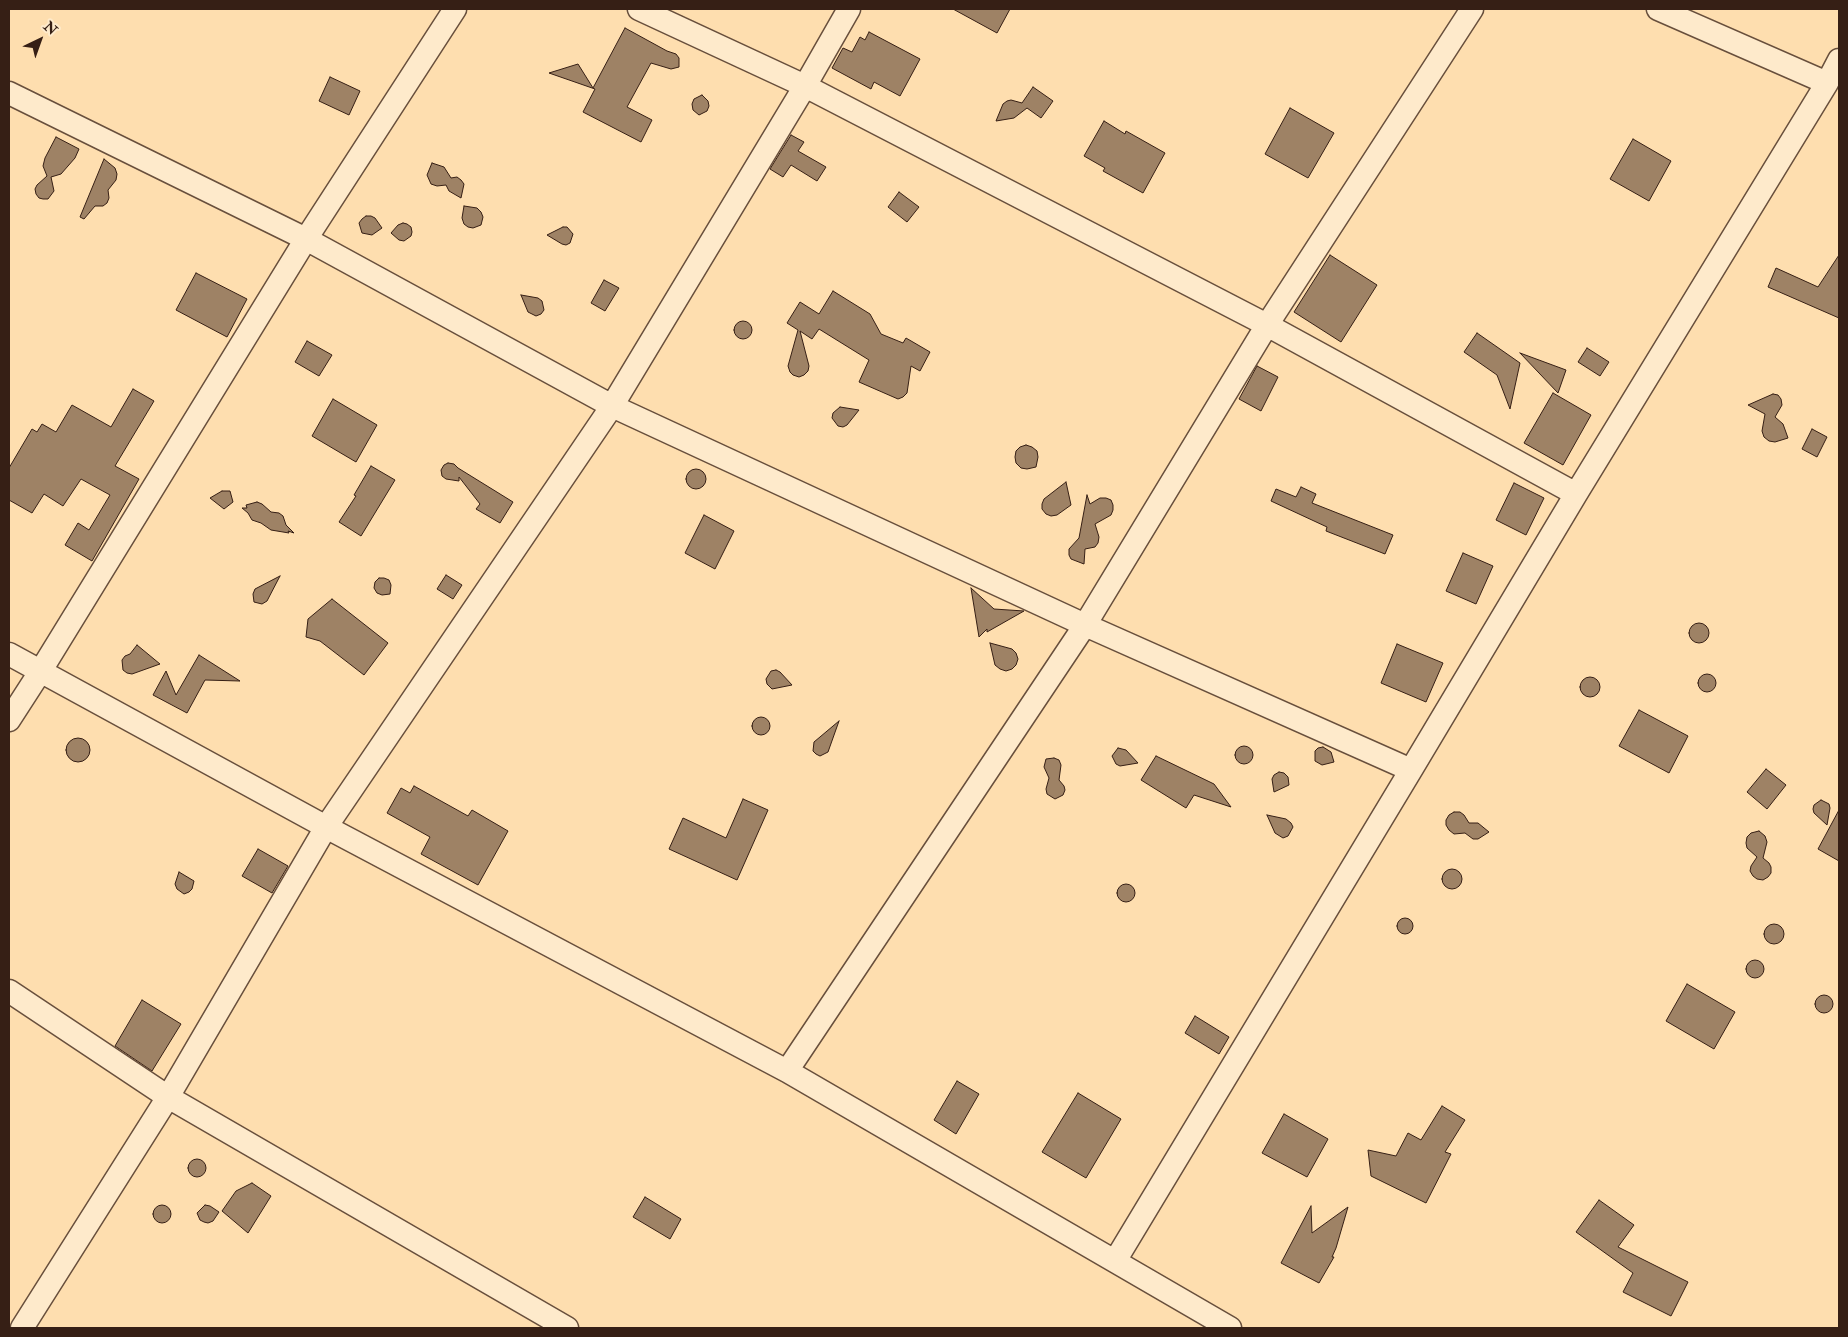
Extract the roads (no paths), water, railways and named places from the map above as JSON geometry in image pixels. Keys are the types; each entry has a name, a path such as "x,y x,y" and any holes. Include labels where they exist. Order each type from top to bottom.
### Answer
{"street":[{"path":"9,720 306,239 455,9"},
{"path":"639,9 805,86 1267,324 1576,494"},
{"path":"22,1328 168,1097 326,827 612,406 805,86 849,9"},
{"path":"787,1072 1085,625 1267,324 1472,9"},
{"path":"1658,9 1826,83"},
{"path":"1115,1261 1839,60"},
{"path":"9,93 306,239 612,406 1085,625 1411,770"},
{"path":"9,654 326,827 787,1072 1230,1328"},
{"path":"9,991 168,1097 567,1328"}]}
